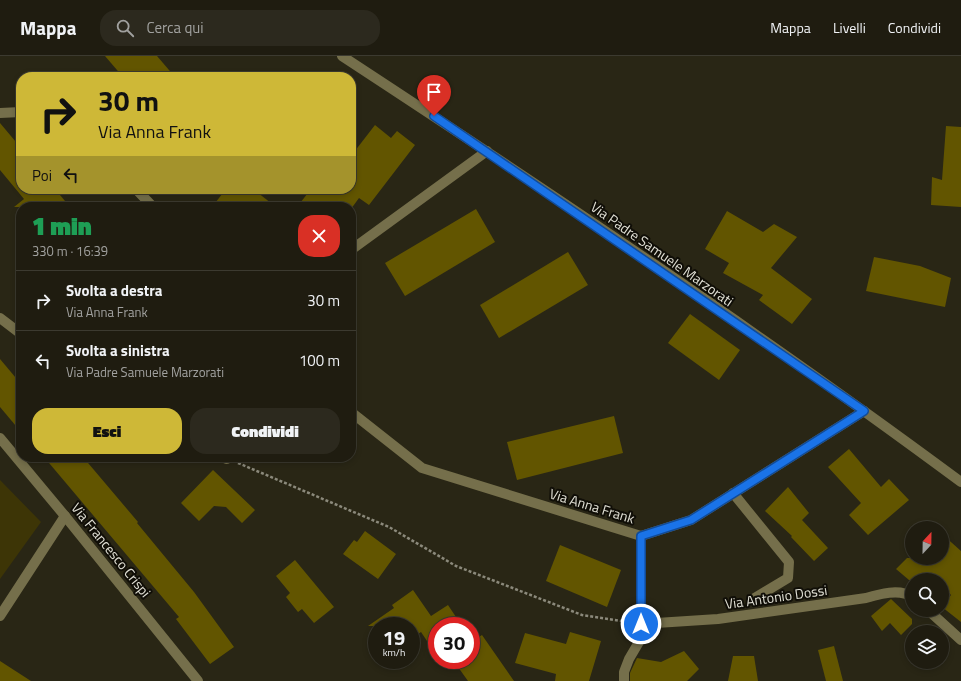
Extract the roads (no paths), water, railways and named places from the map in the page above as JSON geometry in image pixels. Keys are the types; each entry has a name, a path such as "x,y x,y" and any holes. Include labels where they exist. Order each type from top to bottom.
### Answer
{"street":[{"name":"Via Padre Samuele Marzorati","path":"342,56 487,151 864,411 961,482"},
{"path":"0,113 16,112"},
{"path":"356,246 487,151"},
{"path":"141,194 148,202"},
{"path":"0,318 16,330"},
{"name":"Via Anna Frank","path":"356,416 422,468 641,536 691,520 864,411"},
{"name":"Via Francesco Crispi","path":"0,438 16,457"},
{"name":"Via Francesco Crispi","path":"20,462 198,681"},
{"path":"733,493 789,562 788,578 753,599"},
{"path":"0,616 65,516"},
{"path":"624,681 624,672 629,659 639,642 641,624 641,536"},
{"name":"Via Antonio Dossi","path":"641,624 718,619 858,599 887,593 905,595"},
{"path":"936,617 961,640"}]}
